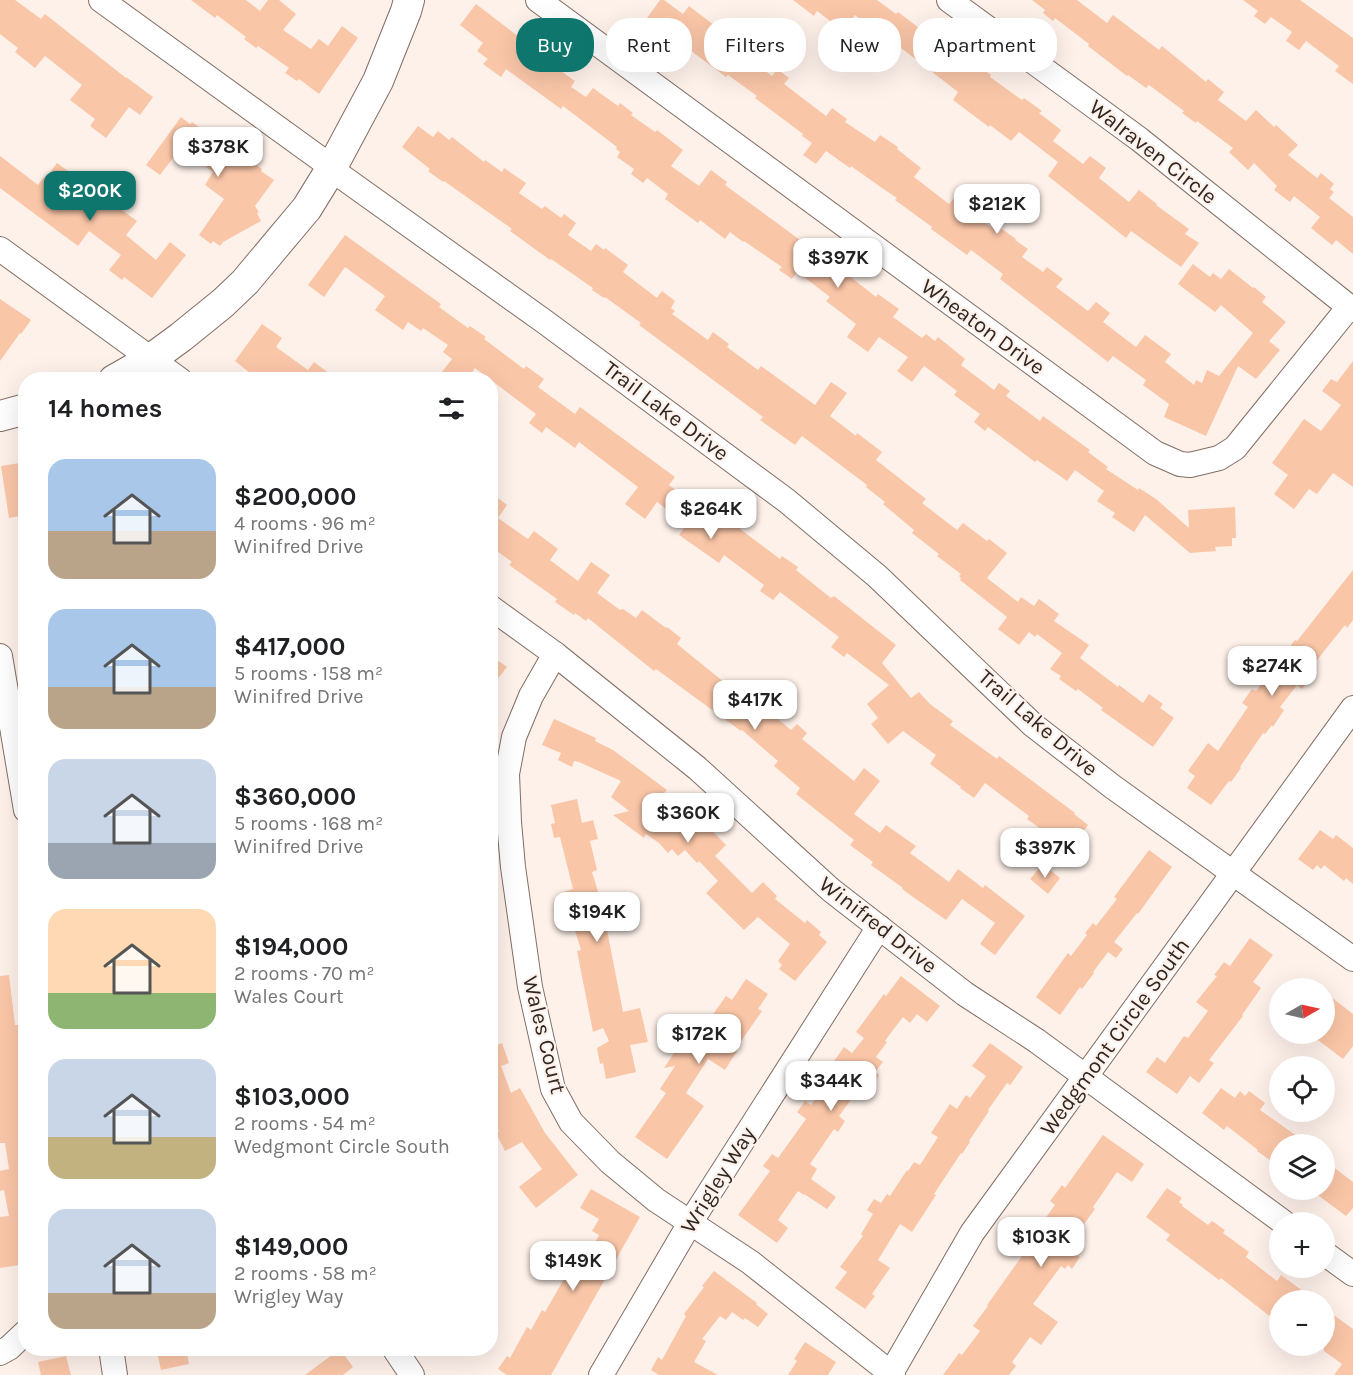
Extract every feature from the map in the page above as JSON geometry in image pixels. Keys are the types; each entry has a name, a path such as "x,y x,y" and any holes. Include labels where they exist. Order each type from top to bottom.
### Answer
{"main road":[{"path":"127,372 181,337 223,303 245,282 307,208 331,169 378,81 409,0"},
{"path":"0,416 18,411"}],"street":[{"name":"Trail Lake Drive","path":"101,0 326,163 331,169 545,321 787,501 877,576 1033,725 1113,787 1353,959"},
{"name":"Wheaton Drive","path":"538,0 1155,453 1180,464 1190,465 1219,458 1235,447 1351,309"},
{"name":"Walraven Circle","path":"949,0 1139,139 1351,309"},
{"path":"0,249 169,372"},
{"name":"Winifred Drive","path":"498,613 555,654 697,768 831,890 965,994 1037,1041 1269,1212"},
{"name":"Wales Court","path":"555,654 531,696 514,737 507,774 513,867 530,987 553,1089 571,1122 610,1162 656,1200 750,1262 892,1374"},
{"path":"0,656 18,763"},
{"name":"Wedgmont Circle South","path":"892,1374 972,1233 1353,708"},
{"name":"Wrigley Way","path":"601,1375 690,1223 879,927"},
{"path":"1335,1261 1353,1274"},
{"path":"0,1353 18,1340"},
{"path":"112,1356 115,1375"},
{"path":"399,1356 412,1375"}],"building":[{"path":"0,0 15,0 41,19 45,14 153,97 140,115 129,107 106,138 90,126 95,119 70,100 82,85 45,56 35,68 15,52 18,48 0,34"},
{"path":"191,0 246,0 260,11 268,0 279,0 296,14 283,30 311,49 319,39 328,46 342,26 358,38 319,94 299,79 297,81 285,73 289,68 258,46 256,48 244,39 246,37 217,15 215,18"},
{"path":"660,0 664,0 683,14 689,6 705,18 704,61 692,52 692,18 647,18"},
{"path":"793,0 877,0 913,23 913,57 901,48 901,18 859,18 855,15 853,18 826,18 817,11 814,16"},
{"path":"1032,0 1077,0 1107,23 1113,15 1159,50 1162,46 1206,82 1208,79 1224,92 1218,100 1246,121 1256,110 1274,127 1276,125 1298,145 1288,155 1317,178 1321,173 1334,184 1330,189 1334,192 1329,198 1353,217 1353,254 1336,240 1332,245 1311,228 1320,217 1294,196 1290,202 1274,190 1277,186 1254,163 1248,170 1229,152 1233,148 1197,121 1196,123 1182,113 1184,111 1149,85 1146,88 1127,76 1057,18 1049,18 1043,13 1045,10"},
{"path":"1243,0 1300,0 1353,38 1353,84 1335,71 1339,66 1306,41 1299,50 1286,41 1292,32 1271,17 1265,24 1254,16 1258,11"},
{"path":"476,4 516,35 516,72 562,72 575,81 571,87 586,97 593,88 618,106 620,103 633,113 631,115 655,132 657,130 683,150 671,166 699,186 711,170 727,182 725,185 804,243 806,240 820,250 876,297 878,294 899,309 893,317 922,338 926,334 935,341 938,337 965,359 961,365 994,390 999,383 1010,391 1006,396 1040,421 1043,416 1090,450 1088,452 1108,467 1106,469 1156,499 1189,528 1188,510 1235,507 1236,538 1232,538 1232,546 1215,547 1216,551 1190,553 1145,515 1134,532 1112,517 1115,513 1097,501 1104,491 1075,470 1067,481 1037,460 1035,462 988,427 985,431 974,422 980,414 954,395 957,391 924,366 912,382 897,371 908,357 879,337 868,352 847,337 856,324 826,301 830,297 804,277 796,273 792,279 779,270 782,267 730,232 725,239 700,220 698,223 665,199 668,194 647,178 643,183 631,174 634,169 617,157 620,152 616,149 617,147 563,106 561,109 506,69 501,77 483,64 488,59 477,51 483,43 460,25"},
{"path":"719,72 767,72 772,76 775,72 781,72 789,78 784,84 826,116 832,108 847,119 845,122 875,142 880,135 898,147 897,149 921,168 914,177 949,204 954,198 999,233 1002,229 1016,239 1028,249 1022,257 1043,272 1047,267 1063,279 1056,287 1088,311 1096,302 1110,313 1103,322 1136,347 1145,335 1171,354 1165,362 1194,385 1196,380 1202,383 1207,370 1219,376 1253,333 1221,305 1215,312 1178,284 1193,264 1210,277 1213,273 1221,279 1229,269 1266,297 1262,302 1286,322 1269,341 1280,350 1256,379 1238,366 1206,436 1164,417 1169,404 1143,385 1146,380 1113,356 1108,362 1000,279 1003,274 971,250 967,255 895,200 897,198 851,166 850,168 826,151 816,164 803,155 812,143 755,98 757,96 728,75 726,77"},
{"path":"932,72 987,72 991,75 990,77 1022,100 1024,98 1042,111 1039,113 1061,130 1053,141 1083,164 1090,156 1106,168 1099,178 1129,202 1139,190 1189,229 1185,234 1199,243 1181,267 1131,231 1126,238 1048,176 1058,162 1019,132 1011,141 990,125 989,127 953,100 958,92"},
{"path":"181,117 211,136 213,134 274,180 255,206 261,221 223,242 220,246 213,241 211,244 199,235 224,199 205,185 213,172 188,154 184,159 176,154 160,175 146,165"},
{"path":"418,126 433,137 438,131 449,140 452,137 484,162 485,160 502,172 504,168 526,183 519,193 542,209 545,206 561,218 564,214 576,223 568,235 591,251 596,244 604,250 605,248 628,265 623,272 657,298 662,291 675,301 671,308 675,311 672,314 708,340 713,332 729,344 727,347 758,370 761,366 815,405 831,382 847,393 830,416 882,452 876,460 926,499 922,503 957,530 963,523 1007,553 987,578 1018,602 1021,597 1034,606 1039,599 1059,614 1054,621 1089,645 1080,658 1143,703 1149,694 1163,704 1160,708 1174,718 1153,747 1101,710 1103,708 1078,689 1076,691 1059,679 1061,676 1050,669 1062,653 1037,634 1035,637 1029,632 1019,645 998,629 1007,617 960,580 961,574 912,533 914,530 883,504 885,502 866,487 867,485 802,436 795,445 760,420 763,417 639,325 641,323 428,171 430,169 402,147"},
{"path":"0,156 38,185 57,163 137,221 126,235 156,260 170,242 186,255 152,298 124,277 122,280 109,270 121,255 89,231 78,246 0,188"},
{"path":"345,235 441,304 439,307 468,328 470,326 486,337 484,339 524,369 526,366 544,379 538,387 575,414 580,407 675,477 669,485 699,507 701,505 724,521 729,514 743,524 740,529 780,559 782,556 798,567 796,570 831,598 834,596 896,645 882,663 911,698 919,692 930,704 953,721 950,725 997,759 999,756 1088,825 1070,850 1027,819 1029,816 985,783 974,798 930,764 936,755 903,731 888,744 871,724 878,718 867,704 889,685 847,653 844,657 831,647 839,637 780,592 773,600 760,591 764,585 724,555 719,563 679,535 687,524 657,502 645,519 625,504 638,487 579,442 575,448 546,427 542,433 529,423 536,414 498,385 498,372 480,372 475,368 472,372 442,372 452,359 443,352 448,345 423,328 421,331 408,322 403,330 375,310 385,296 345,267 324,297 308,285"},
{"path":"0,299 31,320 0,361"},
{"path":"262,324 282,338 276,347 308,370 314,362 327,372 249,372 235,361"},
{"path":"1353,361 1353,487 1333,473 1317,494 1309,489 1294,509 1274,494 1288,475 1272,463 1304,419 1321,431 1341,405 1322,391 1331,379 1337,382"},
{"path":"18,463 18,516 9,518 1,466"},
{"path":"498,498 507,505 498,518"},
{"path":"498,518 528,539 534,531 558,549 550,560 578,581 591,562 610,575 597,593 620,610 623,609 636,618 642,610 667,627 681,638 677,644 735,691 740,684 750,692 753,688 766,698 761,705 791,730 797,724 807,733 802,739 854,781 864,768 880,781 854,814 880,833 886,825 916,846 910,853 949,882 958,869 983,888 985,885 1025,916 995,955 980,944 995,923 962,899 946,920 902,889 871,865 873,862 850,845 854,840 796,794 800,788 774,766 778,761 742,730 656,669 654,671 588,618 586,621 555,602 557,599 509,565 512,562 498,552"},
{"path":"1353,570 1353,620 1347,628 1345,625 1309,670 1314,674 1302,689 1297,685 1280,707 1284,710 1273,727 1272,725 1265,734 1263,733 1231,782 1229,781 1211,805 1187,788 1195,776 1188,771 1208,743 1218,751 1248,707 1242,703 1252,689 1256,691"},
{"path":"498,661 507,667 498,679"},
{"path":"554,719 596,738 595,741 613,750 667,790 664,793 686,812 690,808 726,845 715,856 752,893 763,882 777,896 775,899 805,923 807,920 821,932 819,935 827,942 795,981 779,969 782,965 778,961 790,944 758,917 744,930 706,893 718,881 699,861 697,863 685,850 678,856 672,849 668,853 646,834 644,838 613,815 629,811 611,797 621,781 579,762 574,761 572,767 558,760 561,753 542,745"},
{"path":"577,799 582,823 593,820 598,839 590,841 597,870 592,872 603,908 631,900 637,920 607,930 623,1012 640,1008 648,1042 630,1045 636,1072 606,1079 597,1048 609,1041 603,1028 593,1032 577,951 581,950 563,892 573,889 560,837 554,838 551,824 555,823 551,805"},
{"path":"1320,830 1333,839 1336,835 1353,848 1353,884 1346,878 1344,881 1324,865 1321,869 1317,865 1313,870 1298,859"},
{"path":"1149,850 1172,867 1138,914 1114,942 1123,949 1116,958 1108,952 1060,1015 1036,997 1068,953 1071,956 1093,923 1096,926 1117,899 1114,897"},
{"path":"1043,864 1060,878 1048,894 1030,879"},
{"path":"1250,938 1273,955 1253,982 1261,988 1243,1016 1209,1060 1214,1063 1199,1083 1190,1076 1177,1094 1146,1072 1157,1057 1165,1063 1184,1036 1188,1038 1208,1011 1196,1002 1217,976 1214,975 1224,962 1230,966"},
{"path":"9,975 15,1025 18,1025 18,1265 0,1268 0,1217 9,1216 4,1190 0,1191 0,1171 9,1169 5,1143 0,1143 0,976"},
{"path":"901,976 940,1006 927,1022 917,1014 910,1023 903,1017 887,1038 885,1041 887,1042 876,1057 883,1062 875,1072 879,1075 870,1088 863,1083 839,1116 845,1121 838,1132 834,1129 810,1164 817,1169 811,1179 836,1197 827,1209 798,1191 778,1220 788,1228 777,1243 738,1215 770,1171 763,1166 772,1154 778,1158 806,1119 797,1112 805,1101 811,1105 825,1086 829,1089 843,1068 834,1061 844,1047 852,1053 864,1038 856,1032 884,994 886,996"},
{"path":"746,979 768,994 758,1009 762,1011 735,1050 737,1051 725,1070 708,1059 686,1093 704,1106 667,1159 635,1137 666,1093 660,1089 675,1066 664,1068 686,1035 673,1037 686,1015 704,1027 726,996 732,1000"},
{"path":"1335,1000 1353,1014 1353,1046 1343,1059 1323,1044 1335,1044"},
{"path":"502,1043 509,1063 501,1066 511,1093 520,1088 545,1133 578,1175 536,1208 519,1187 542,1169 522,1142 505,1151 498,1137 498,1044"},
{"path":"990,1043 1023,1067 1010,1085 1007,1083 988,1110 912,1232 900,1224 878,1260 890,1268 872,1294 875,1296 865,1309 835,1288 847,1272 840,1267 863,1236 861,1234 873,1214 867,1210 874,1199 881,1203 887,1194 890,1196 914,1162 920,1165 938,1137 931,1133 950,1104 957,1109 966,1095 970,1098 986,1076 972,1066"},
{"path":"1221,1088 1235,1098 1240,1091 1245,1096 1249,1091 1265,1103 1260,1110 1269,1116 1269,1122 1277,1122 1294,1134 1269,1134 1269,1159 1227,1126 1224,1130 1202,1113"},
{"path":"1103,1135 1144,1164 1132,1182 1117,1172 1084,1224 1078,1220 1061,1244 1080,1257 1072,1269 1068,1265 1065,1269 1061,1266 1033,1304 1058,1322 1041,1345 1030,1337 1012,1362 1016,1366 1009,1375 943,1375 959,1353 962,1355 980,1331 973,1326 1047,1221 1044,1220 1055,1205 1050,1201 1062,1185 1065,1188"},
{"path":"1335,1168 1353,1182 1353,1208 1346,1216 1324,1200 1335,1200"},
{"path":"1167,1188 1182,1198 1179,1202 1182,1206 1208,1225 1212,1221 1225,1230 1223,1233 1249,1252 1246,1257 1269,1275 1269,1278 1277,1281 1279,1278 1285,1278 1301,1290 1269,1290 1269,1316 1221,1278 1219,1280 1166,1240 1170,1235 1146,1217"},
{"path":"591,1189 640,1217 551,1375 507,1375 498,1369 507,1356 510,1358 527,1327 531,1330 542,1310 545,1312 578,1255 586,1259 599,1235 592,1231 599,1219 580,1208"},
{"path":"714,1271 768,1314 758,1327 732,1312 726,1320 720,1316 702,1339 706,1341 694,1362 718,1375 659,1375 651,1370 658,1357 662,1360 686,1316 684,1314"},
{"path":"1335,1316 1353,1329 1353,1375 1334,1375 1342,1364 1331,1356 1335,1356"},
{"path":"805,1342 836,1362 828,1375 788,1375 797,1361 794,1359"},
{"path":"66,1356 71,1375 41,1375 38,1362"},
{"path":"158,1356 188,1356 189,1364 161,1370"},
{"path":"331,1356 345,1356 353,1367 343,1375 305,1375"}]}
